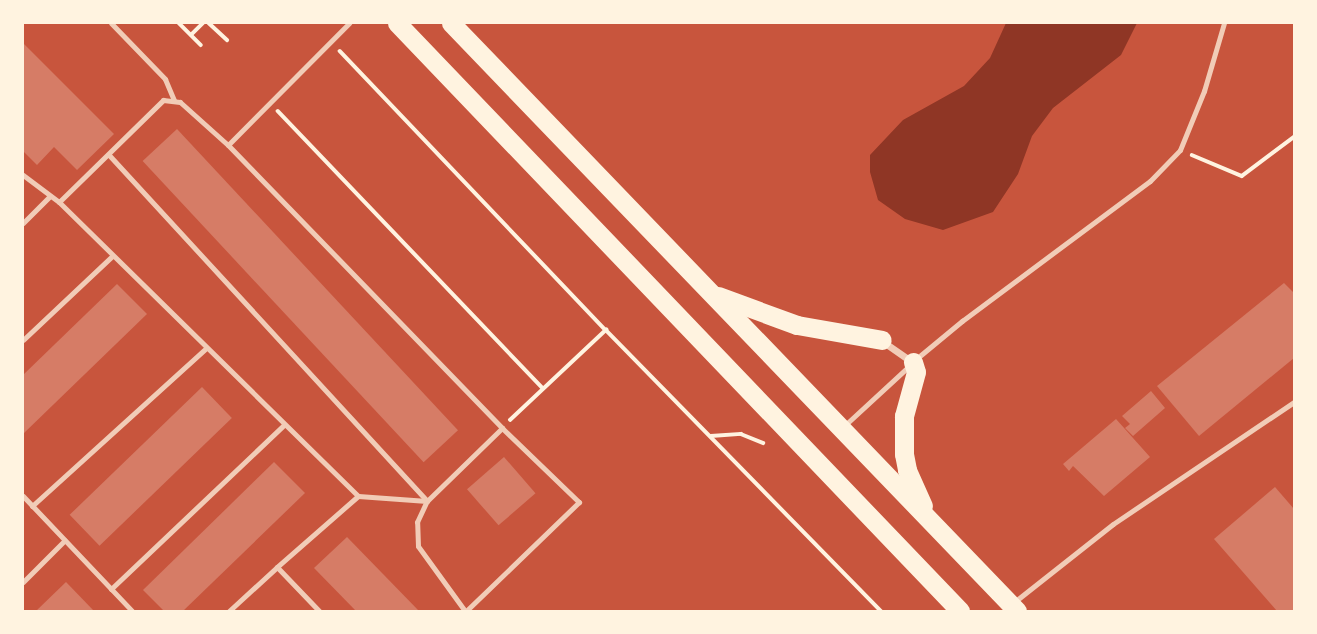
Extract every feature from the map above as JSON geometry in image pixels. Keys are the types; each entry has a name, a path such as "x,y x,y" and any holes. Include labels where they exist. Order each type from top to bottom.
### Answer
{"highway":[{"path":"397,23 960,611"},
{"path":"452,23 1014,608"},
{"path":"711,293 797,325 882,341"},
{"path":"913,362 916,372 904,416 904,454 907,470 930,520"}],"street":[{"path":"882,341 913,362"}],"lane":[{"path":"111,23 165,79 174,100 228,145 502,428 579,502 466,611 418,546 417,522 427,501 502,428"},
{"path":"228,145 349,23"},
{"path":"842,428 962,321 1150,181 1180,150 1204,91 1224,23"},
{"path":"59,202 157,105 163,100 174,100"},
{"path":"109,155 427,501"},
{"path":"23,175 59,202 358,496 427,501"},
{"path":"23,223 50,197"},
{"path":"23,340 112,256"},
{"path":"32,506 206,348"},
{"path":"1014,608 1114,524 1294,402"},
{"path":"111,589 284,425"},
{"path":"23,496 132,611"},
{"path":"229,611 358,496"},
{"path":"23,582 65,540"},
{"path":"277,567 319,611"}],"path":[{"path":"179,23 201,45"},
{"path":"191,35 203,23"},
{"path":"209,23 227,40"},
{"path":"331,40 372,88 881,611"},
{"path":"270,103 543,388"},
{"path":"1180,150 1242,176 1261,165 1294,137"},
{"path":"502,428 606,330"},
{"path":"710,436 741,434 763,443"}],"shaded area":[{"path":"1006,23 1137,23 1121,55 1053,108 1032,136 1018,174 993,212 943,230 905,219 878,200 870,172 870,155 903,120 964,86 990,58"}],"building":[{"path":"23,43 114,134 77,170 54,147 37,165 23,151"},
{"path":"177,129 458,430 424,462 143,161"},
{"path":"1284,283 1294,293 1294,358 1199,436 1157,386"},
{"path":"117,284 147,314 23,434 23,375"},
{"path":"202,387 232,418 100,546 70,515"},
{"path":"1151,391 1165,408 1133,436 1125,428 1130,424 1122,416"},
{"path":"1116,419 1150,457 1104,496 1073,466 1069,471 1063,464"},
{"path":"504,457 535,493 499,525 467,489"},
{"path":"274,462 305,493 183,611 164,611 143,590"},
{"path":"1275,487 1294,509 1294,611 1277,611 1214,539"},
{"path":"347,537 419,611 356,611 314,568"},
{"path":"66,582 94,611 36,611"}]}
